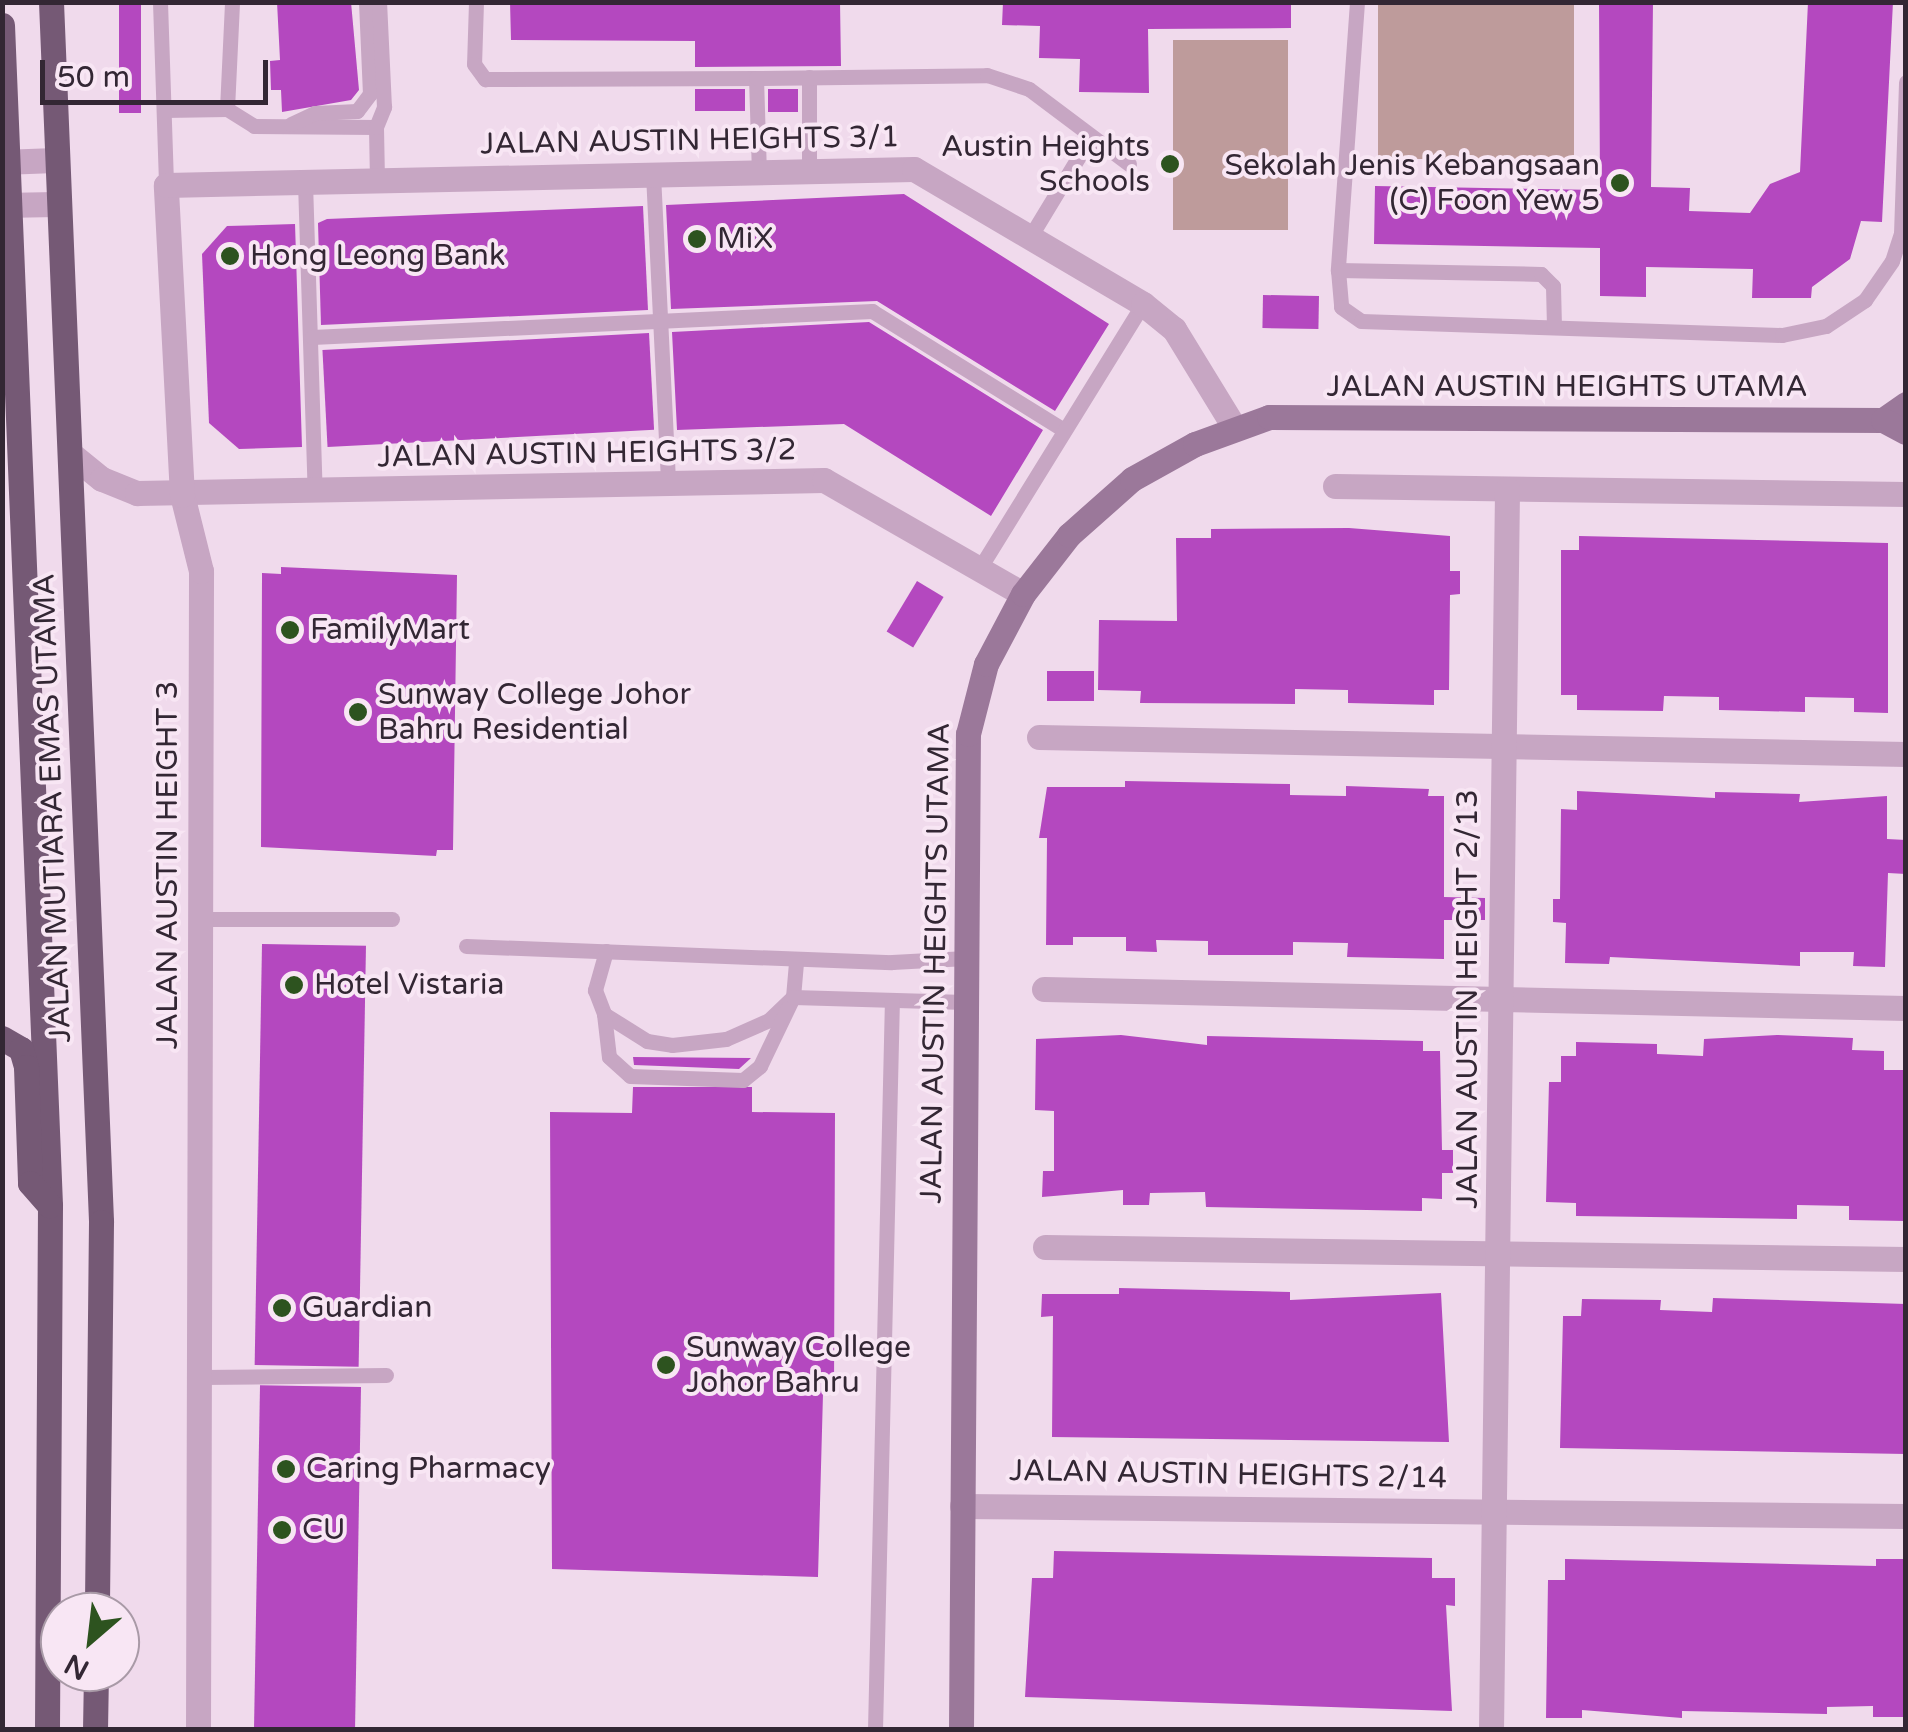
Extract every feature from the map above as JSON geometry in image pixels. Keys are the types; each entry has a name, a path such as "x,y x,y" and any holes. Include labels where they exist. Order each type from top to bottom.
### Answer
{"main road":[{"name":"JALAN MUTIARA EMAS UTAMA","path":"51,2 54,160 72,455 101,1222 97,1592"},
{"name":"JALAN MUTIARA EMAS UTAMA","path":"2,25 8,205 18,314 50,1206 47,1730"},
{"path":"2,292 18,314"},
{"path":"2,1038 21,1049 26,1067 30,1183 50,1206"},
{"path":"96,1692 96,1730"}],"street":[{"path":"7,162 54,160"},
{"name":"JALAN AUSTIN HEIGHTS 3/1","path":"166,185 914,169 1143,304 1174,329 1234,426"},
{"name":"JALAN AUSTIN HEIGHT 3","path":"166,185 182,495 202,572 198,1730"},
{"path":"8,205 56,204"},
{"name":"JALAN AUSTIN HEIGHTS UTAMA","path":"962,1730 965,1002 974,696 1023,594 1105,500 1234,426 1269,418 1894,426 1906,404"},
{"name":"JALAN AUSTIN HEIGHTS 3/2","path":"72,455 102,479 137,494 824,480 981,566 1023,594"},
{"path":"1335,486 1906,494"},
{"name":"JALAN AUSTIN HEIGHT 2/13","path":"1491,1730 1506,489"},
{"path":"1039,736 1906,754"},
{"path":"1044,989 1906,1008"},
{"path":"1045,1247 1906,1259"},
{"name":"JALAN AUSTIN HEIGHTS 2/14","path":"962,1506 1906,1516"}],"lane":[{"name":"JALAN AUSTIN HEIGHT 3","path":"160,2 166,185"},
{"path":"227,109 232,2"},
{"path":"284,126 315,113 357,110 370,94 366,2"},
{"path":"377,180 376,128 384,108 380,2"},
{"path":"476,2 474,64 484,79 987,75 1029,89 1129,164"},
{"path":"1357,2 1338,270 1341,307 1352,319 1796,334 1852,311 1885,275 1900,234 1906,82"},
{"path":"809,76 809,171"},
{"path":"756,78 759,172"},
{"path":"164,110 227,109 254,126 376,128"},
{"path":"1030,238 1090,138"},
{"path":"653,174 668,484"},
{"path":"305,182 314,493"},
{"path":"1338,270 1541,274 1553,286 1554,327"},
{"path":"981,566 1143,304"},
{"path":"312,336 872,311 1064,430"},
{"path":"200,920 392,919"},
{"path":"466,946 796,958 966,958"},
{"path":"606,951 595,990 604,1014 609,1057 630,1076 742,1080 760,1066 793,997 796,958"},
{"path":"604,1014 647,1040 692,1044 769,1020 793,997 965,1002"},
{"path":"875,1730 892,1000"},
{"path":"202,1377 386,1375"}],"shaded area":[{"path":"1378,3 1574,3 1574,159 1378,159"},
{"path":"1173,40 1288,40 1288,230 1173,230"}],"building":[{"path":"119,2 141,2 141,113 119,113"},
{"path":"277,2 351,2 359,90 351,100 282,112 281,90 271,90 270,61 280,60"},
{"path":"510,2 840,2 841,66 695,67 695,41 511,40"},
{"path":"1003,2 1291,2 1291,28 1148,29 1149,93 1079,92 1080,59 1039,58 1040,26 1002,25"},
{"path":"1599,2 1653,2 1651,187 1690,188 1689,211 1750,213 1770,184 1800,172 1808,2 1893,2 1882,222 1861,221 1850,259 1812,287 1811,298 1752,298 1753,269 1646,267 1646,297 1600,296 1600,248 1374,244 1375,186 1600,190"},
{"path":"695,89 745,89 745,111 695,111"},
{"path":"768,89 798,89 798,112 768,112"},
{"path":"904,194 1109,324 1055,411 877,301 671,309 666,205"},
{"path":"643,206 648,310 321,325 318,223 327,219"},
{"path":"295,224 302,447 239,449 209,423 202,254 227,226"},
{"path":"1263,295 1319,296 1318,329 1262,328"},
{"path":"869,322 1043,430 991,516 844,424 677,430 672,332"},
{"path":"649,333 654,430 328,447 322,350"},
{"path":"1349,528 1450,536 1450,571 1460,571 1460,594 1450,595 1449,690 1434,690 1434,705 1348,703 1348,690 1295,689 1295,704 1140,703 1141,691 1098,690 1099,620 1177,621 1176,538 1211,538 1211,529"},
{"path":"1579,536 1888,543 1888,713 1854,712 1854,698 1805,697 1805,712 1719,710 1719,697 1664,696 1663,711 1577,710 1577,695 1561,695 1561,550 1579,550"},
{"name":"Sunway College Johor Bahru Residential","path":"281,567 457,575 453,850 437,850 436,856 261,847 262,573 281,574"},
{"path":"917,581 944,597 913,648 887,632"},
{"path":"1047,671 1094,671 1094,701 1047,701"},
{"path":"1125,781 1290,784 1290,795 1346,796 1346,786 1429,789 1428,796 1444,796 1444,897 1485,898 1485,920 1444,920 1444,959 1347,957 1348,943 1293,942 1293,955 1208,955 1208,941 1156,940 1157,952 1126,951 1126,937 1073,937 1073,945 1046,945 1047,838 1039,838 1047,787 1125,787"},
{"path":"1577,791 1715,798 1715,792 1800,794 1799,802 1887,796 1887,839 1906,840 1906,874 1888,873 1885,967 1853,966 1854,952 1800,952 1800,966 1610,957 1609,964 1565,963 1566,923 1553,922 1553,899 1560,899 1561,809 1577,810"},
{"path":"262,944 366,946 359,1367 255,1365"},
{"path":"1121,1035 1207,1045 1207,1036 1423,1041 1423,1051 1440,1051 1442,1150 1453,1150 1453,1173 1442,1173 1442,1199 1422,1198 1422,1211 1206,1207 1205,1192 1150,1193 1149,1205 1123,1205 1123,1190 1042,1197 1043,1171 1054,1171 1054,1111 1035,1110 1036,1039"},
{"path":"1777,1035 1853,1038 1852,1050 1884,1051 1884,1070 1906,1070 1906,1221 1849,1220 1849,1206 1797,1205 1797,1219 1576,1216 1576,1203 1546,1202 1549,1082 1561,1082 1561,1056 1576,1056 1576,1042 1657,1044 1657,1054 1703,1056 1704,1039"},
{"path":"633,1057 751,1058 739,1069 634,1065"},
{"path":"633,1087 752,1087 752,1112 835,1113 834,1394 823,1394 818,1577 552,1569 550,1112 632,1113"},
{"path":"1119,1288 1290,1292 1290,1300 1441,1293 1449,1442 1052,1437 1053,1316 1041,1317 1042,1294 1119,1294"},
{"path":"1713,1298 1906,1304 1906,1454 1560,1448 1563,1316 1581,1316 1582,1299 1661,1300 1660,1310 1712,1312"},
{"path":"260,1385 361,1387 355,1730 254,1728"},
{"path":"1054,1551 1432,1558 1432,1578 1455,1578 1455,1606 1446,1605 1452,1711 1025,1697 1032,1578 1053,1578"},
{"path":"1565,1559 1876,1566 1876,1559 1905,1559 1905,1717 1873,1717 1873,1706 1827,1707 1827,1714 1682,1711 1682,1718 1582,1710 1582,1718 1546,1718 1548,1580 1565,1580"}],"place":[{"name":"Austin Heights Schools","path":"1170,164"},
{"name":"Sekolah Jenis Kebangsaan (C) Foon Yew 5","path":"1620,183"},
{"name":"MiX","path":"697,239"},
{"name":"Hong Leong Bank","path":"230,256"},
{"name":"FamilyMart","path":"290,630"},
{"name":"Sunway College Johor Bahru Residential","path":"358,712"},
{"name":"Hotel Vistaria","path":"294,985"},
{"name":"Guardian","path":"282,1308"},
{"name":"Sunway College Johor Bahru","path":"666,1365"},
{"name":"Caring Pharmacy","path":"286,1469"},
{"name":"CU","path":"282,1530"}]}
